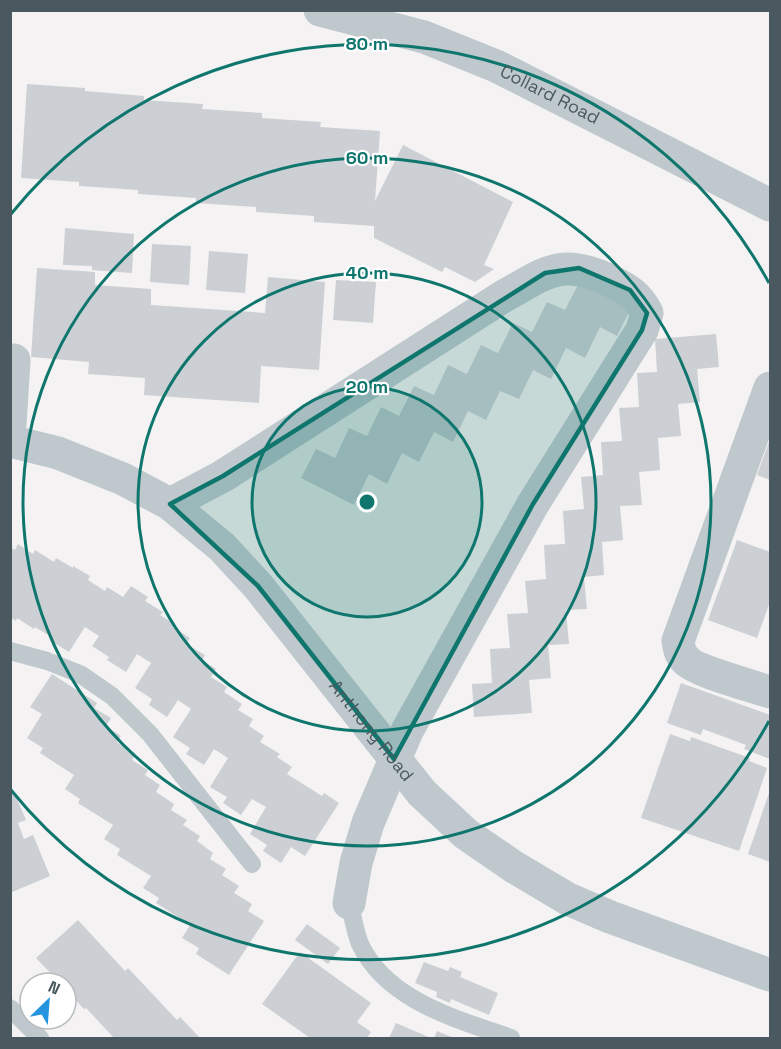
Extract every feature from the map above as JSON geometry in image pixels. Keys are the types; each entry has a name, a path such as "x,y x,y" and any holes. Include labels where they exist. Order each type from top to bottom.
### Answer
{"street":[{"name":"Collard Road","path":"320,10 424,37 496,66 771,204"},
{"path":"170,504 223,476 504,296 545,273 564,268 579,268 630,290 647,313 642,330 533,504 394,759 368,823 356,863 349,903"},
{"path":"10,425 14,360"},
{"path":"771,388 678,641 686,662 771,692"},
{"name":"Anthony Road","path":"10,441 58,453 123,479 170,504 222,547 258,586 422,793 466,834 514,867 568,899 610,917 771,975"}],"lane":[{"path":"10,651 47,661 80,675 112,696 150,734 252,864"},
{"path":"349,903 360,944 376,968 397,988 441,1013 511,1038"},
{"path":"10,1008 40,1038"}],"highlighted area":[{"path":"579,268 604,277 630,290 647,313 642,330 533,504 394,759 258,586 170,504 223,476 545,273"}],"building":[{"path":"27,84 85,88 85,91 144,96 144,100 203,104 202,109 262,113 262,118 321,122 320,127 380,131 375,201 403,145 513,202 484,265 494,269 475,282 445,267 442,272 374,238 374,226 314,222 314,216 256,212 256,207 196,203 196,198 138,194 138,190 79,186 79,182 21,178"},
{"path":"65,228 134,234 132,273 92,270 92,266 63,265"},
{"path":"152,244 191,246 189,285 150,282"},
{"path":"209,251 248,254 245,293 206,290"},
{"path":"37,268 95,272 95,285 151,289 151,305 265,313 268,277 325,282 319,370 261,366 259,403 144,395 145,378 88,374 89,362 31,357"},
{"path":"336,280 376,282 373,323 333,320"},
{"path":"580,281 632,306 617,336 600,327 585,358 566,348 551,379 533,370 519,399 500,391 486,420 468,411 453,442 434,432 419,462 402,453 387,484 369,474 354,505 301,478 316,449 335,458 349,428 367,436 381,407 399,416 414,386 434,395 448,365 467,374 481,345 498,353 513,323 532,332 547,302 565,310"},
{"path":"716,334 719,367 697,369 700,402 678,404 681,436 658,438 660,470 639,472 642,505 620,506 623,540 602,542 604,575 584,577 587,609 566,610 569,644 548,645 551,678 529,680 532,713 474,717 472,684 492,683 490,649 510,648 507,614 528,613 525,581 546,579 544,545 565,544 563,511 584,509 581,477 603,475 601,442 622,441 619,408 639,407 637,373 657,372 655,339"},
{"path":"770,439 770,480 757,475"},
{"path":"737,540 770,552 770,602 757,638 708,620"},
{"path":"18,544 33,554 35,550 54,562 56,558 73,568 73,566 90,576 88,580 105,591 107,587 123,597 131,586 148,597 145,601 163,612 160,615 175,624 173,627 190,638 186,644 205,655 202,660 216,669 211,677 227,687 224,692 242,704 238,710 253,719 249,726 264,736 260,742 280,754 277,757 292,767 287,774 322,796 324,793 339,803 305,856 291,847 281,863 263,851 267,845 250,834 266,807 252,799 241,815 223,803 227,797 210,787 228,758 214,749 204,765 186,754 190,748 173,737 191,709 178,700 167,717 149,705 152,699 135,688 151,663 137,654 126,672 107,660 109,657 92,646 99,636 85,627 69,652 51,641 53,638 35,627 34,629 17,618 16,621 10,617 10,547 15,550"},
{"path":"52,674 97,703 94,708 111,718 106,726 121,736 117,742 136,754 132,760 148,770 145,775 160,785 156,792 174,804 171,810 187,820 183,825 200,836 197,841 213,853 210,859 226,869 222,875 239,886 234,893 252,904 248,911 264,921 229,975 196,954 199,948 182,938 190,925 156,903 159,898 143,888 151,876 117,855 120,849 104,839 113,825 78,803 80,799 65,789 74,775 40,753 43,748 27,738 42,714 30,707"},
{"path":"681,683 770,715 770,759 744,749 746,745 703,729 701,735 667,723"},
{"path":"670,734 690,741 691,737 750,758 749,761 767,768 739,851 641,818"},
{"path":"10,783 26,820 18,823 24,839 33,835 50,876 10,893"},
{"path":"770,790 770,862 748,854"},
{"path":"78,920 125,971 128,968 177,1020 180,1017 200,1038 114,1038 78,1003 78,971 48,971 36,958"},
{"path":"307,924 340,948 328,964 295,940"},
{"path":"300,952 371,1003 357,1022 371,1032 367,1038 310,1038 262,1004"},
{"path":"424,962 448,971 450,967 462,972 460,977 498,993 489,1015 451,999 450,1003 436,997 437,992 415,983"},
{"path":"396,1023 431,1038 389,1038"},
{"path":"437,1031 454,1038 434,1038"}]}
